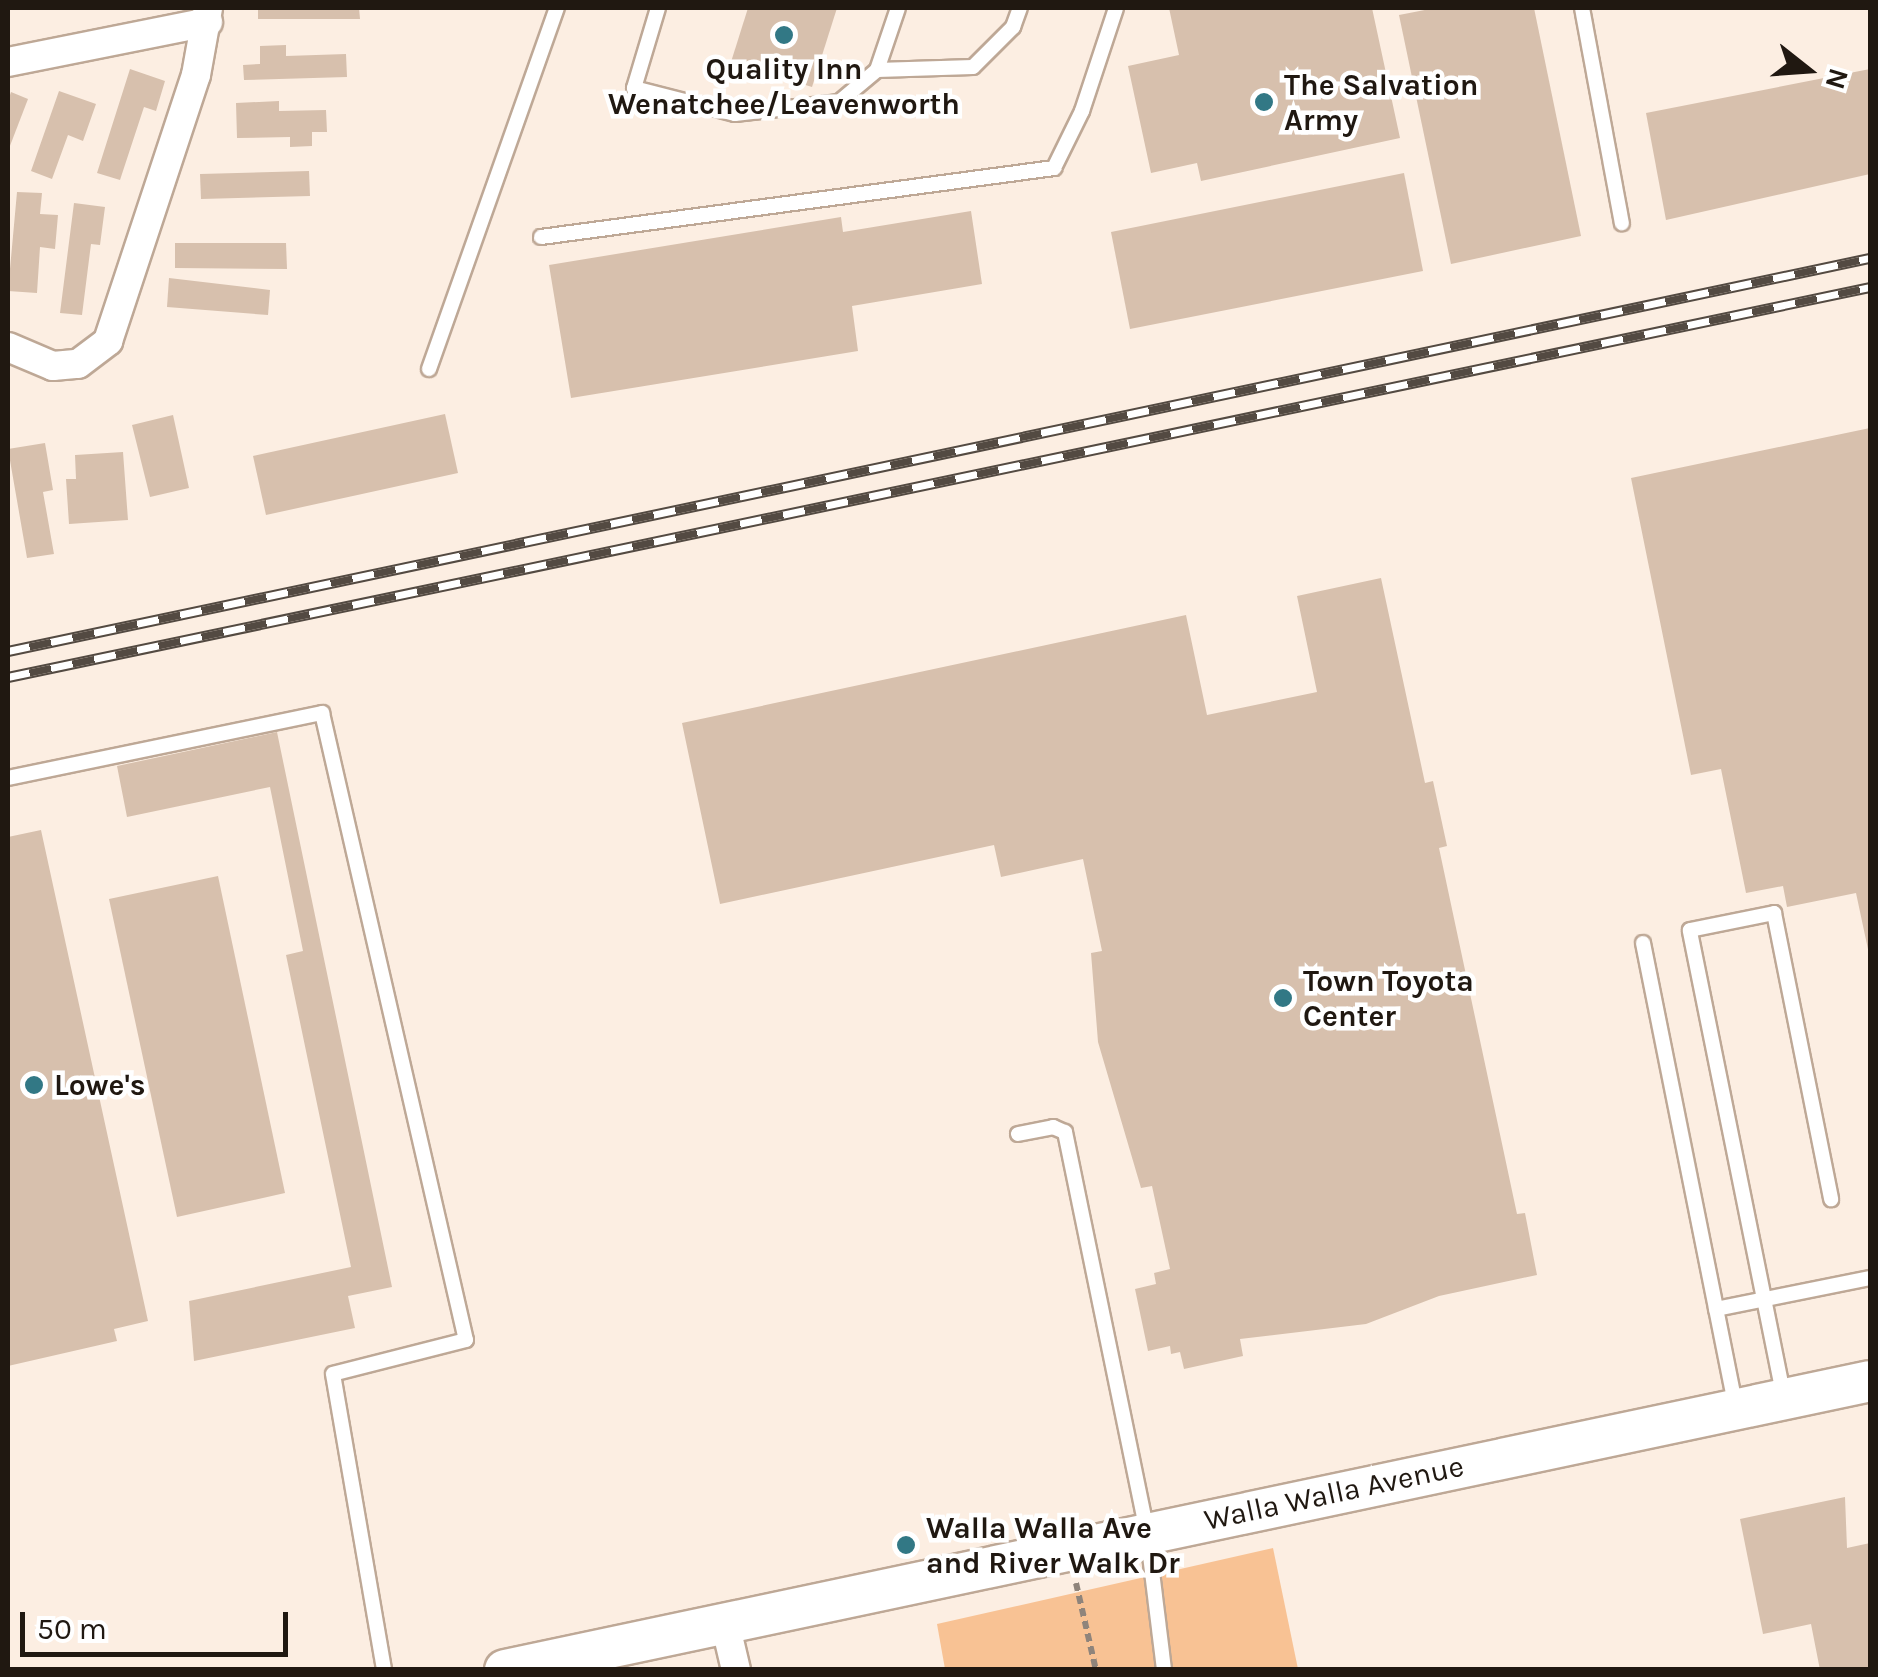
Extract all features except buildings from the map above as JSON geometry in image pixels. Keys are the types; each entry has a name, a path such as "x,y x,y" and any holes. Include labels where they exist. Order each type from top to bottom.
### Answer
{"street":[{"path":"8,62 208,15 170,163 108,341 78,364 53,366 8,347"},
{"name":"Walla Walla Avenue","path":"505,1670 1146,1531 1870,1381"},
{"path":"724,1623 736,1670"}],"lane":[{"path":"429,370 557,8"},
{"path":"658,8 634,88 735,114 839,102 877,70 898,8"},
{"path":"877,70 973,68 1013,27 1020,8"},
{"path":"541,237 1054,168 1082,112 1116,8"},
{"path":"1582,8 1622,223"},
{"path":"8,778 322,713 466,1340 333,1374 384,1670"},
{"path":"1784,1399 1690,930 1774,913 1831,1199"},
{"path":"1643,943 1736,1409"},
{"path":"1018,1134 1053,1126 1065,1132 1146,1531 1164,1670"},
{"path":"1716,1309 1870,1278"}],"path":[{"path":"1071,1548 1096,1670"}],"shaded area":[{"path":"1273,1548 1298,1669 945,1669 937,1624"}],"railway":[{"path":"8,651 1870,258"},
{"path":"8,677 1870,287"}],"place":[{"name":"Quality Inn Wenatchee/Leavenworth","path":"784,35"},
{"name":"The Salvation Army","path":"1264,102"},
{"name":"Town Toyota Center","path":"1283,998"},
{"name":"Lowe's","path":"34,1085"},
{"name":"Walla Walla Ave and River Walk Dr","path":"906,1545"}]}
